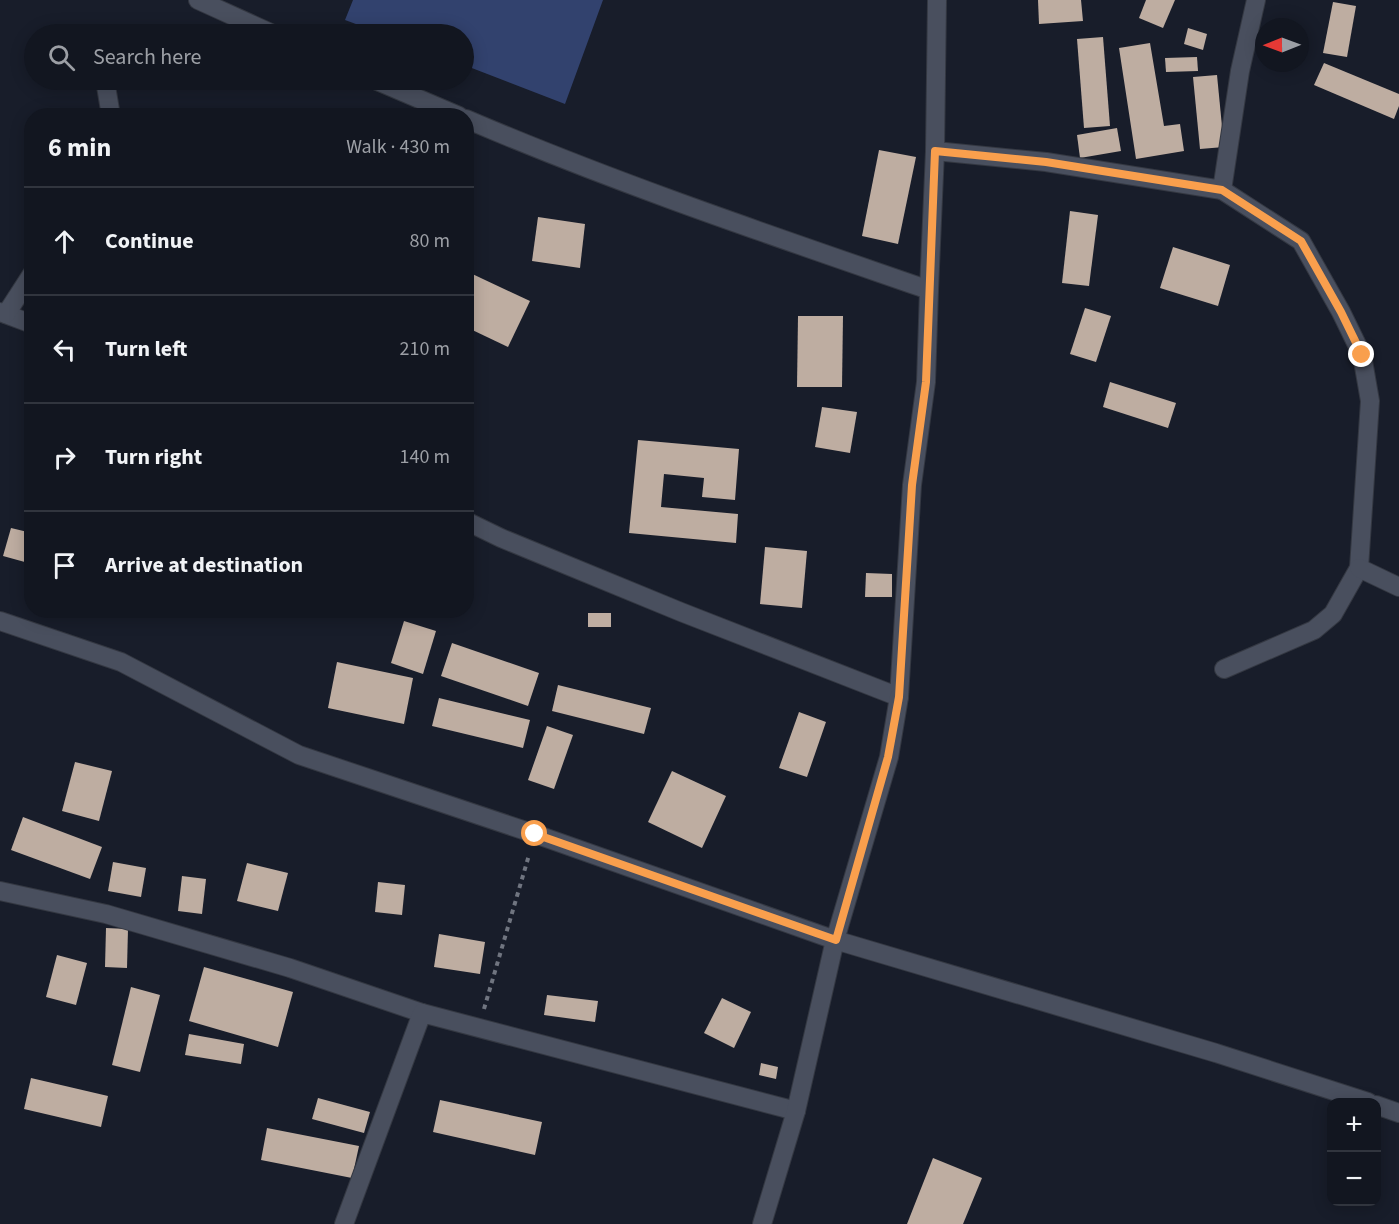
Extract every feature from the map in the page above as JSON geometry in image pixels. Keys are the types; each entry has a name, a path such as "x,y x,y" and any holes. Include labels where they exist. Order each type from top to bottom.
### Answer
{"street":[{"path":"198,0 251,24"},
{"path":"767,1222 836,940 883,777 899,697 912,485 926,382 935,151 936,0"},
{"path":"1222,190 1240,71 1256,0"},
{"path":"107,90 110,108"},
{"path":"398,90 440,108"},
{"path":"474,122 711,215 929,290"},
{"path":"935,151 1046,162 1222,190 1301,241 1341,312 1362,355 1370,401 1359,568 1333,614 1314,630 1224,669"},
{"path":"24,285 3,313 24,321"},
{"path":"474,525 681,612 899,697"},
{"path":"1359,568 1399,586"},
{"path":"0,621 121,662 298,755 535,834 836,940 1216,1053 1356,1098"},
{"path":"0,891 106,914 290,968 422,1013 796,1111"},
{"path":"344,1224 422,1013"},
{"path":"1381,1106 1399,1113"}],"path":[{"path":"478,1028 535,834"}],"shaded area":[{"path":"353,0 603,0 565,104 474,69 474,24 356,24 345,20"}],"building":[{"path":"1038,0 1081,0 1083,21 1039,24"},
{"path":"1146,0 1175,0 1163,28 1139,18"},
{"path":"1333,2 1356,6 1347,57 1323,53"},
{"path":"1188,28 1207,34 1203,50 1184,44"},
{"path":"1103,37 1110,126 1084,128 1077,39"},
{"path":"1150,43 1164,126 1180,124 1184,151 1136,159 1119,48"},
{"path":"1197,57 1198,71 1166,72 1165,58"},
{"path":"1324,63 1399,94 1399,106 1394,119 1314,85"},
{"path":"1217,75 1224,147 1200,149 1193,77"},
{"path":"1117,128 1121,151 1080,158 1077,135"},
{"path":"879,150 916,157 898,244 862,236"},
{"path":"1070,211 1098,215 1089,286 1062,283"},
{"path":"538,217 585,224 580,268 532,261"},
{"path":"1173,247 1230,265 1218,306 1160,288"},
{"path":"474,275 530,301 508,347 474,331"},
{"path":"1085,308 1111,316 1096,362 1070,354"},
{"path":"798,316 843,316 842,387 797,387"},
{"path":"1110,382 1176,403 1168,428 1103,407"},
{"path":"822,407 857,412 850,453 815,447"},
{"path":"638,440 739,449 735,500 702,497 704,478 664,474 661,507 738,514 736,543 629,533"},
{"path":"11,528 24,531 24,562 3,556"},
{"path":"765,547 807,551 802,608 760,604"},
{"path":"866,573 892,574 892,597 865,597"},
{"path":"588,613 611,613 611,627 588,627"},
{"path":"404,621 436,631 423,674 391,663"},
{"path":"452,643 539,673 528,706 441,676"},
{"path":"337,662 413,678 404,724 328,708"},
{"path":"558,685 651,708 644,734 552,711"},
{"path":"439,698 530,720 523,748 432,726"},
{"path":"799,712 826,722 807,777 779,768"},
{"path":"547,726 573,735 554,789 528,780"},
{"path":"75,762 112,771 99,821 62,811"},
{"path":"672,771 726,796 702,848 648,822"},
{"path":"23,817 102,847 90,879 11,850"},
{"path":"113,862 146,868 141,897 108,891"},
{"path":"247,863 288,873 278,911 237,901"},
{"path":"182,876 206,879 202,914 178,911"},
{"path":"378,882 405,885 402,915 375,912"},
{"path":"106,928 128,929 127,968 105,967"},
{"path":"439,934 485,942 480,974 434,967"},
{"path":"57,955 87,963 76,1005 46,997"},
{"path":"204,967 293,992 278,1047 189,1021"},
{"path":"131,987 160,995 140,1072 112,1065"},
{"path":"547,995 598,1001 595,1022 544,1015"},
{"path":"722,998 751,1012 734,1048 704,1033"},
{"path":"189,1034 244,1044 241,1064 185,1055"},
{"path":"761,1063 778,1067 776,1079 759,1075"},
{"path":"31,1078 108,1096 101,1127 24,1109"},
{"path":"318,1098 370,1112 364,1133 312,1119"},
{"path":"440,1100 542,1122 535,1155 433,1132"},
{"path":"267,1128 359,1146 352,1178 261,1160"},
{"path":"933,1158 982,1178 963,1224 907,1224"}],"route":[{"path":"535,834 836,940 888,757 899,697 912,485 926,382 935,151 1046,162 1222,190 1301,241 1362,355"}]}
